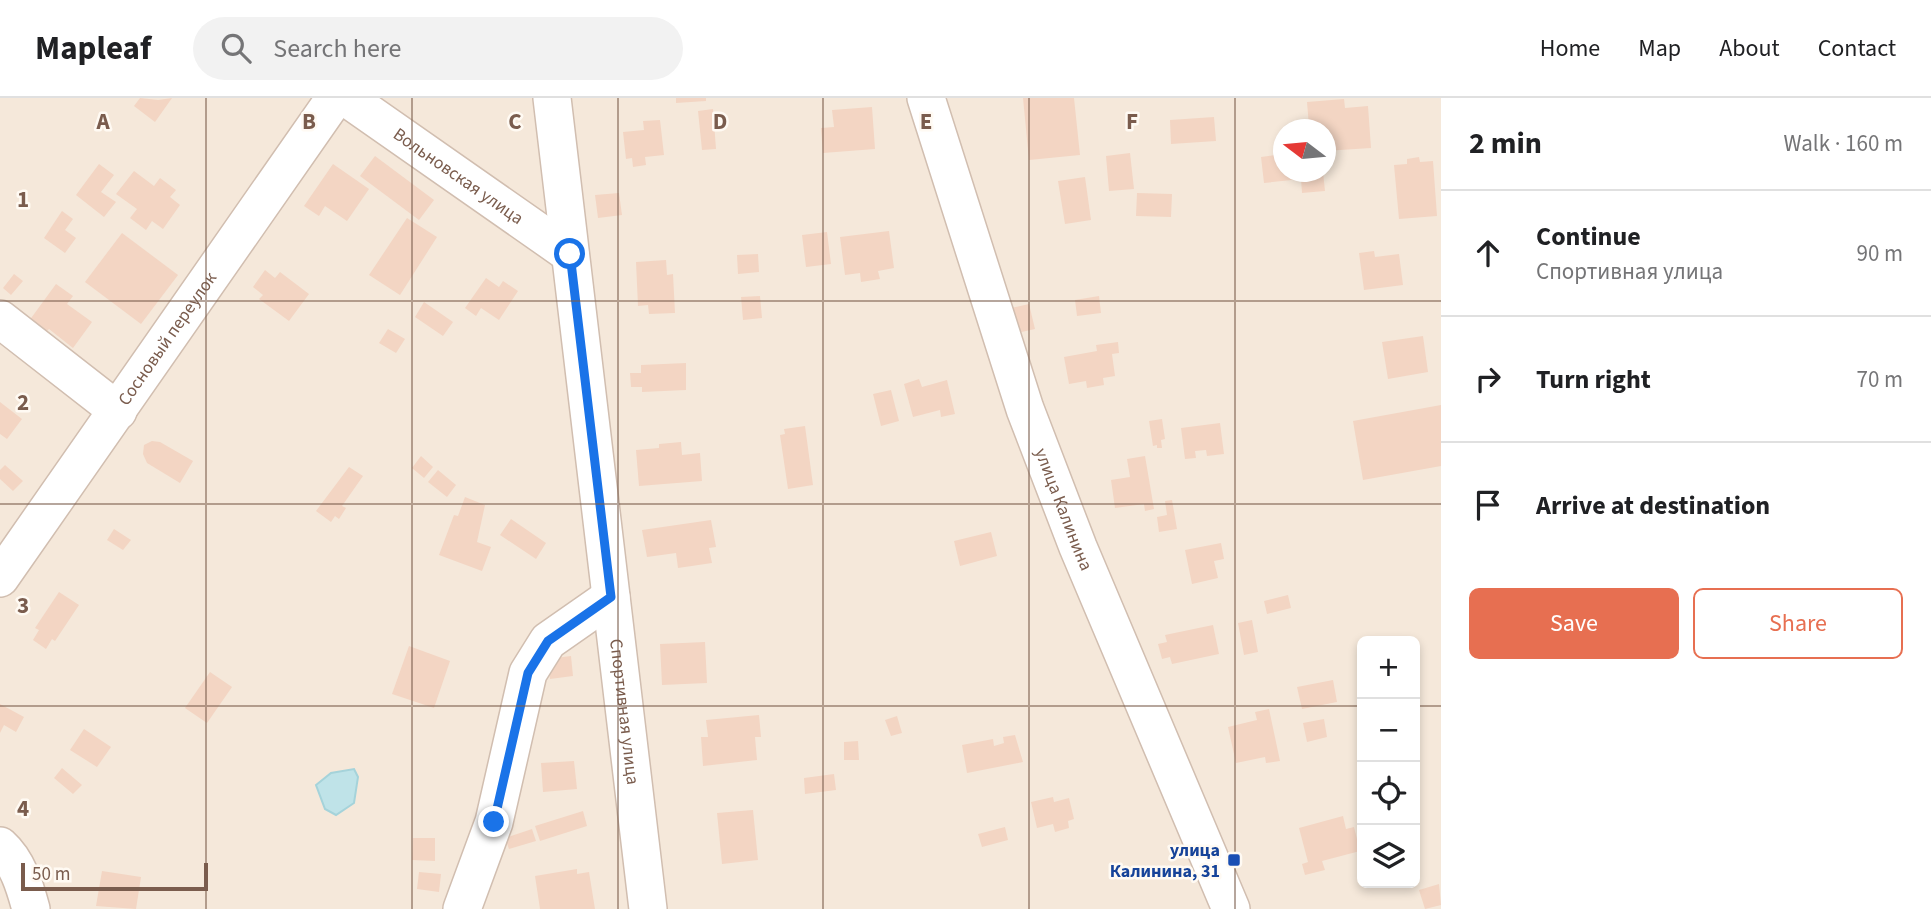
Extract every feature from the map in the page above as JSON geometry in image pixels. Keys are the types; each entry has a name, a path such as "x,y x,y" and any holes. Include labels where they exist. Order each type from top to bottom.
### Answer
{"street":[{"name":"Сосновый переулок","path":"0,578 335,98"},
{"name":"Вольновская улица","path":"346,98 570,254"},
{"name":"Спортивная улица","path":"552,98 648,909"},
{"name":"улица Калинина","path":"926,98 1025,410 1078,547 1231,909"},
{"path":"0,319 118,411"},
{"path":"462,909 494,822 528,673 548,641 611,597"},
{"path":"0,846 8,853 24,883 31,909"}],"shaded area":[{"path":"0,98 1441,98 1441,909 0,909"}],"water":[{"path":"354,769 358,777 354,803 336,815 325,809 316,785 331,773"}],"building":[{"path":"140,98 172,98 155,122 134,106"},
{"path":"676,98 706,98 706,101 676,103"},
{"path":"1023,98 1074,98 1080,155 1029,160"},
{"path":"1344,99 1345,108 1368,106 1371,148 1336,150 1336,119 1308,119 1307,102"},
{"path":"872,107 875,149 823,153 821,128 834,127 832,110"},
{"path":"713,109 716,149 702,150 698,111"},
{"path":"1214,117 1216,141 1171,144 1170,120"},
{"path":"660,120 664,155 645,157 646,165 633,167 632,158 626,159 623,132 644,130 643,121"},
{"path":"1130,153 1134,189 1109,191 1106,156"},
{"path":"1273,155 1273,182 1264,183 1261,157"},
{"path":"375,156 434,200 419,220 360,176"},
{"path":"1419,157 1420,162 1433,161 1437,216 1399,219 1394,165 1407,164 1407,159"},
{"path":"99,164 114,175 101,192 116,202 104,217 76,195"},
{"path":"333,164 369,189 347,221 325,206 319,216 304,206"},
{"path":"134,171 154,186 160,178 176,190 170,197 180,205 163,229 152,221 146,230 130,218 137,209 116,194"},
{"path":"1085,177 1091,220 1065,224 1058,181"},
{"path":"1301,182 1324,182 1325,191 1302,193"},
{"path":"619,193 622,215 598,218 595,195"},
{"path":"1137,193 1172,194 1171,217 1136,216"},
{"path":"62,211 73,219 65,230 76,238 65,253 44,238"},
{"path":"407,218 437,237 400,295 369,275"},
{"path":"889,231 894,268 878,271 880,279 861,282 860,273 845,275 840,237"},
{"path":"827,232 831,264 806,267 802,235"},
{"path":"122,233 178,275 141,324 85,282"},
{"path":"1374,251 1375,257 1399,254 1403,285 1364,290 1359,253"},
{"path":"758,254 759,272 738,274 737,255"},
{"path":"666,260 667,275 673,274 675,313 649,314 648,305 638,306 636,262"},
{"path":"265,270 275,278 280,272 309,294 289,321 259,299 263,295 253,287"},
{"path":"14,274 23,281 11,295 3,288"},
{"path":"486,278 499,287 503,281 518,291 499,320 481,308 476,316 465,308"},
{"path":"56,284 73,296 67,304 92,322 73,348 49,329 45,333 29,321"},
{"path":"760,296 762,318 743,320 741,297"},
{"path":"1099,296 1101,313 1077,316 1075,300"},
{"path":"424,302 453,322 443,336 415,317"},
{"path":"1029,304 1035,329 1017,333 1011,308"},
{"path":"388,329 405,339 396,353 379,343"},
{"path":"1423,336 1428,372 1388,379 1382,342"},
{"path":"1118,342 1119,353 1112,354 1115,376 1103,378 1104,385 1087,388 1086,381 1069,384 1064,357 1097,351 1096,345"},
{"path":"686,363 686,390 642,392 642,387 631,387 630,373 641,373 641,365"},
{"path":"919,379 922,387 947,380 955,414 941,417 940,410 913,417 904,384"},
{"path":"891,390 899,421 881,426 873,394"},
{"path":"0,402 22,419 7,439 0,434"},
{"path":"1441,405 1441,466 1363,480 1353,421"},
{"path":"1162,419 1165,439 1161,440 1162,448 1157,448 1157,445 1153,446 1149,421"},
{"path":"1220,423 1224,454 1207,456 1206,450 1195,451 1196,458 1185,459 1181,428"},
{"path":"805,426 813,485 788,489 780,435 785,434 784,429"},
{"path":"152,441 160,442 193,461 180,483 147,463 143,454 144,445"},
{"path":"681,442 682,455 700,453 702,481 639,486 636,450"},
{"path":"421,456 433,467 424,478 412,468"},
{"path":"1145,456 1154,509 1145,511 1144,504 1115,508 1111,480 1130,477 1127,459"},
{"path":"5,465 23,481 13,491 0,479 0,470"},
{"path":"349,467 363,476 342,506 346,508 339,519 335,516 331,522 316,511"},
{"path":"438,470 456,485 447,497 428,482"},
{"path":"465,497 485,505 477,542 491,547 482,571 439,555 454,515 458,516"},
{"path":"1172,500 1177,529 1159,532 1157,517 1167,515 1165,501"},
{"path":"511,519 546,543 536,559 500,535"},
{"path":"711,520 716,547 709,548 712,563 678,568 676,553 647,557 642,530"},
{"path":"114,529 131,540 123,550 107,540"},
{"path":"991,532 997,556 960,566 954,541"},
{"path":"1221,543 1224,559 1214,561 1218,578 1192,584 1185,550"},
{"path":"59,592 79,605 55,641 52,639 46,649 33,640 39,630 35,628"},
{"path":"1288,595 1291,608 1267,614 1264,601"},
{"path":"1252,620 1258,652 1244,655 1238,623"},
{"path":"1213,625 1219,654 1172,664 1170,657 1162,659 1158,644 1167,642 1165,635"},
{"path":"705,642 707,683 662,685 660,644"},
{"path":"409,646 450,661 434,708 392,694"},
{"path":"571,656 573,676 550,679 547,659"},
{"path":"210,672 232,687 207,723 185,708"},
{"path":"1333,680 1337,702 1302,709 1297,687"},
{"path":"0,704 24,717 16,732 4,725 0,733"},
{"path":"1269,709 1280,761 1266,763 1265,757 1236,763 1228,727 1257,720 1255,712"},
{"path":"759,715 761,737 755,737 757,760 703,766 701,737 708,737 706,720"},
{"path":"897,716 902,733 891,736 885,720"},
{"path":"1324,719 1327,737 1307,742 1303,723"},
{"path":"84,729 111,747 97,767 70,750"},
{"path":"1015,735 1023,762 967,773 962,745 993,739 994,746 1004,743 1003,737"},
{"path":"858,741 859,760 844,760 844,742"},
{"path":"574,761 577,789 543,792 541,763"},
{"path":"62,768 82,785 73,794 54,778"},
{"path":"834,774 836,790 805,794 804,778"},
{"path":"1053,797 1054,802 1069,798 1074,819 1068,821 1069,828 1055,832 1053,824 1037,828 1031,802"},
{"path":"753,810 758,860 722,864 717,813"},
{"path":"583,811 587,826 540,841 535,826"},
{"path":"1343,816 1346,829 1354,827 1357,852 1322,861 1325,870 1305,875 1302,864 1308,862 1299,828"},
{"path":"1005,827 1008,840 982,847 978,834"},
{"path":"532,829 536,841 509,849 505,838"},
{"path":"413,838 435,838 435,861 412,860"},
{"path":"577,869 577,874 589,872 595,909 540,909 535,876"},
{"path":"102,871 141,877 136,909 96,906"},
{"path":"419,872 441,874 439,892 417,889"},
{"path":"1439,884 1441,905 1425,909 1419,890"}],"place":[{"name":"улица Калинина, 31","path":"1234,860"}],"route":[{"path":"494,822 528,673 548,641 611,597 570,254"}]}
